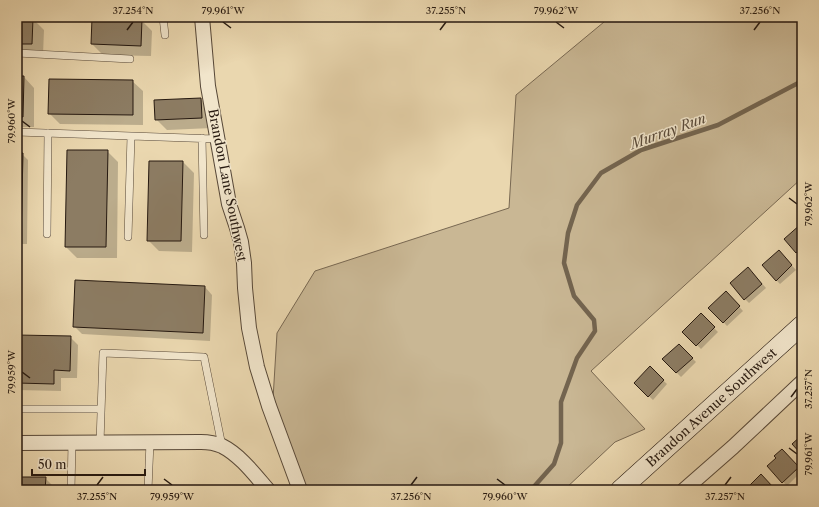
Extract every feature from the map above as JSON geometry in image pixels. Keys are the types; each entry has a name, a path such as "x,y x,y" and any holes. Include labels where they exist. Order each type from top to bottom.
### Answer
{"main road":[{"name":"Brandon Avenue Southwest","path":"620,490 802,325"}],"street":[{"name":"Brandon Lane Southwest","path":"202,17 208,86 229,204 241,242 249,328 257,368 268,406 300,490"},
{"path":"684,490 733,447 802,382"},
{"path":"17,443 211,442 222,446 233,453 268,490"}],"lane":[{"path":"163,17 165,35"},
{"path":"17,53 130,59"},
{"path":"17,132 217,139"},
{"path":"47,234 48,133"},
{"path":"128,237 131,136"},
{"path":"202,138 204,235"},
{"path":"100,443 103,353 204,357 222,446"},
{"path":"17,409 101,408"},
{"path":"148,490 150,442"},
{"path":"72,443 72,490"}],"shaded area":[{"path":"610,17 802,17 802,178 591,371 645,429 615,442 564,490 307,490 273,399 277,333 315,271 509,208 516,95"}],"building":[{"path":"17,18 33,18 32,44 17,44"},
{"path":"92,18 142,19 141,46 91,44"},
{"path":"17,76 24,76 23,117 17,116"},
{"path":"49,79 133,80 133,115 48,114"},
{"path":"201,98 202,118 155,120 154,100"},
{"path":"67,150 108,150 106,247 65,247"},
{"path":"17,153 23,153 21,238 17,238"},
{"path":"149,161 183,161 181,241 147,241"},
{"path":"801,224 802,248 796,253 784,239"},
{"path":"779,250 792,265 776,281 762,265"},
{"path":"748,267 762,284 744,300 730,283"},
{"path":"75,280 205,286 203,333 73,327"},
{"path":"726,291 740,306 723,323 708,308"},
{"path":"701,313 715,327 696,346 682,332"},
{"path":"17,335 71,336 70,371 54,370 54,384 17,383"},
{"path":"679,344 693,358 676,373 662,359"},
{"path":"650,366 664,380 648,397 634,383"},
{"path":"802,435 802,455 792,444"},
{"path":"782,449 799,467 782,483 767,466 776,458 774,456"},
{"path":"761,474 773,487 770,490 745,490"},
{"path":"17,477 46,477 45,490 17,490"}],"waterway":[{"name":"Murray Run","path":"531,490 554,464 561,443 561,402 577,358 595,331 594,320 574,296 564,263 568,233 577,205 601,173 641,150 718,125 802,81"}]}
